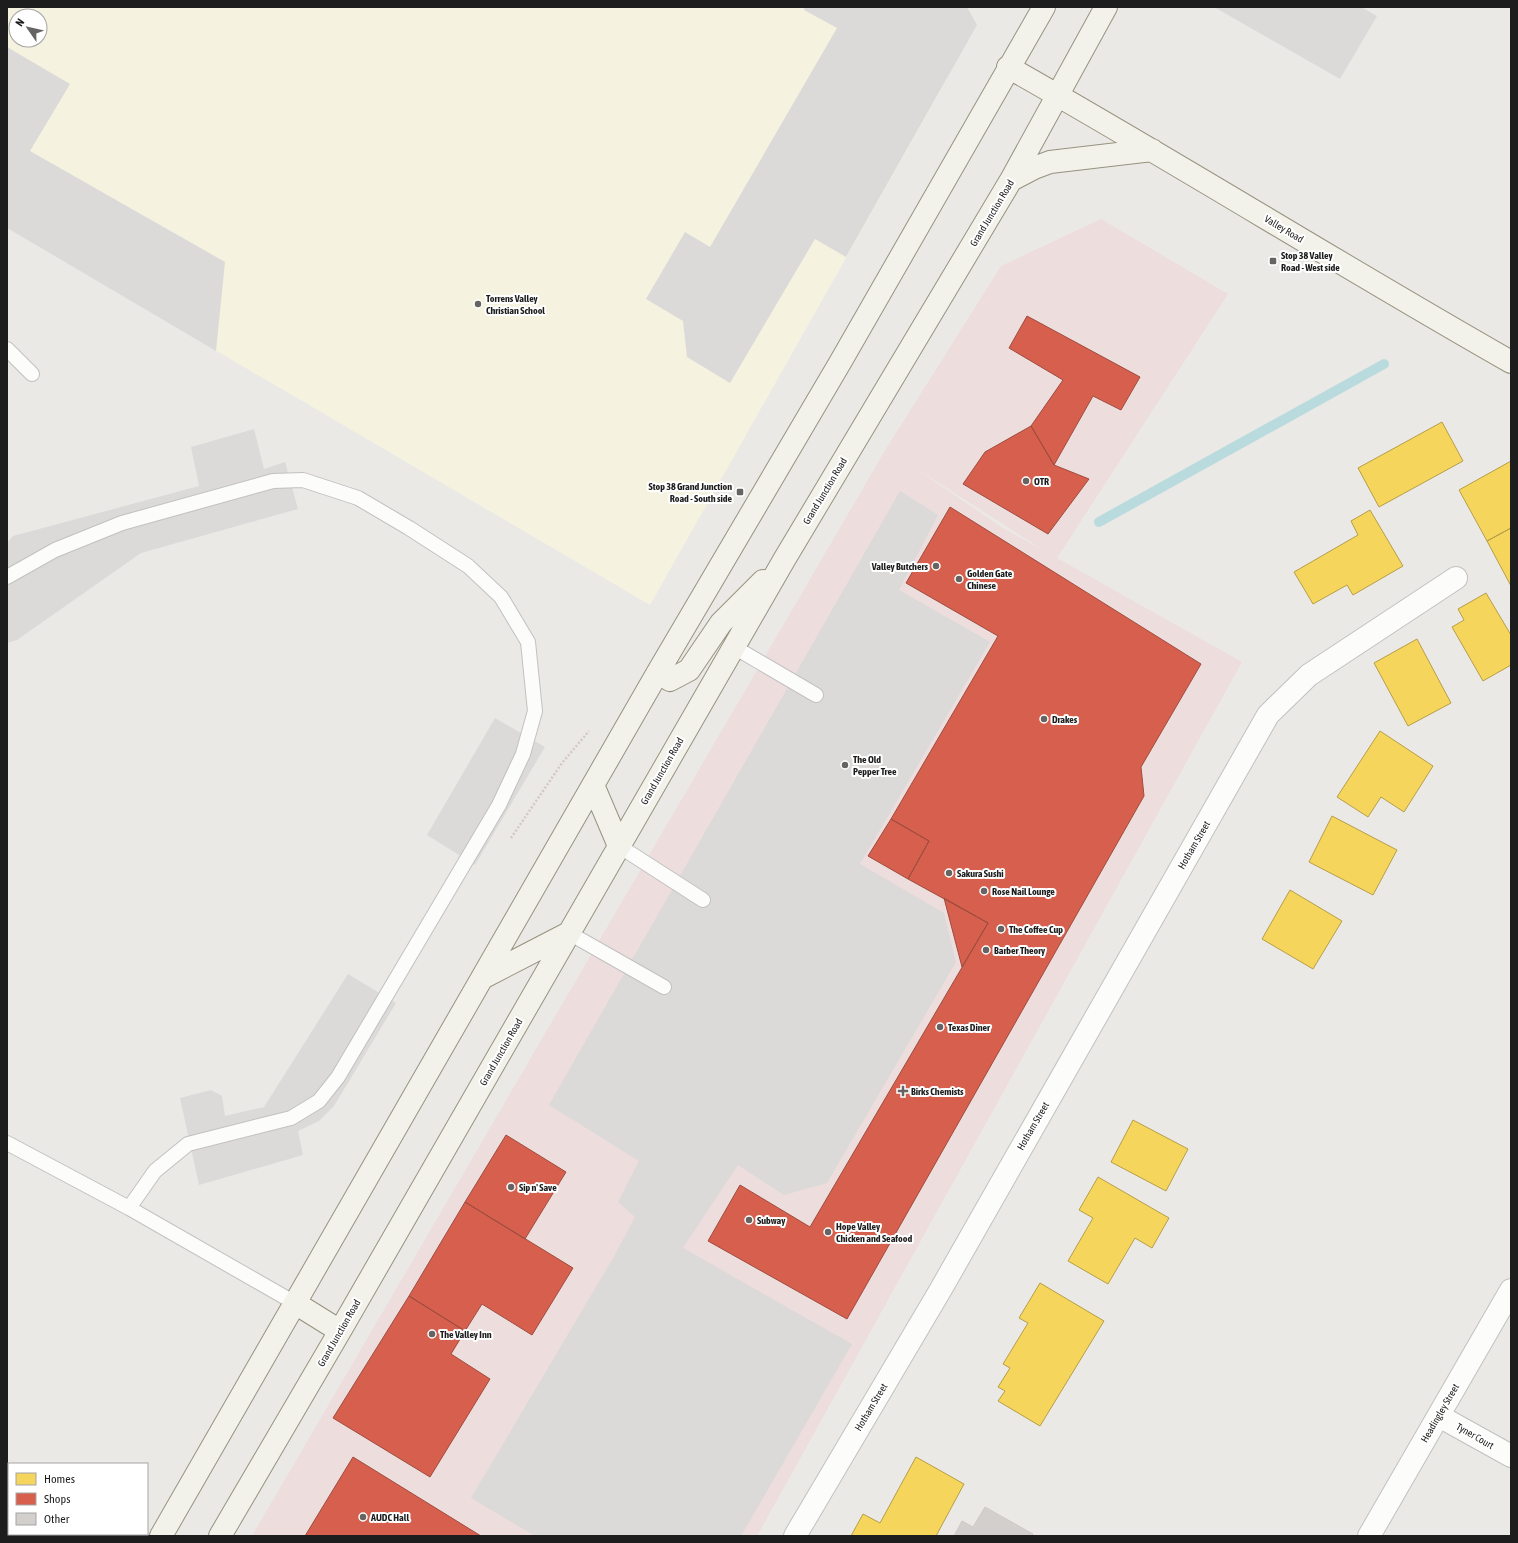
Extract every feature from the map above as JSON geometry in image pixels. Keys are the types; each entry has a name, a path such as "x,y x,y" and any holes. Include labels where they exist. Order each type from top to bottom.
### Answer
{"main road":[{"path":"161,1536 658,672 841,361 1044,7"},
{"name":"Grand Junction Road","path":"220,1536 340,1331 784,560 1011,180 1106,7"},
{"name":"Valley Road","path":"1008,68 1058,95 1405,301 1511,362"},
{"path":"1011,180 1034,168 1050,162 1152,150"},
{"path":"658,672 670,680 689,670 720,623 784,560"},
{"path":"593,785 619,846"},
{"path":"482,978 569,933"},
{"path":"295,1303 340,1331"}],"street":[{"name":"Hotham Street","path":"795,1536 944,1282 1268,714 1309,675 1456,578"},
{"name":"Headingley Street","path":"1369,1536 1511,1290"},
{"name":"Tyner Court","path":"1439,1416 1511,1456"}],"lane":[{"path":"7,350 32,374"},
{"path":"7,578 55,550 122,523 273,481 303,480 358,498 468,566 501,597 528,642 535,711 523,754 499,805 338,1077 319,1101 291,1118 188,1144 155,1171 129,1208"},
{"path":"734,647 816,695"},
{"path":"619,846 703,900"},
{"path":"569,933 664,987"},
{"path":"7,1144 129,1208 295,1303"}],"path":[{"path":"509,841 562,763 600,720 623,733"}],"shaded area":[{"name":"Torrens Valley Christian School","path":"9,7 820,7 947,79 650,605 7,228 8,9 8,48 48,48 48,8"},
{"path":"805,7 967,7 977,25 846,257 815,239 730,383 687,357 683,321 646,299 685,232 710,247 837,28 804,10"},
{"path":"1214,7 1361,7 1377,16 1340,79"},
{"path":"7,47 70,84 30,151 225,262 216,351 7,228"},
{"path":"1101,219 1228,294 1057,558 1242,662 757,1536 252,1536 886,449 1001,266","holes":["906,462 1048,553 1003,528"]},
{"path":"254,429 264,469 285,462 298,509 141,553 17,640 7,643 7,543 13,536 199,486 191,447"},
{"path":"900,491 938,515 899,590 990,642 860,864 944,913 956,962 827,1183 784,1195 738,1165 683,1248 852,1344 741,1536 535,1536 471,1498 612,1260 635,1217 618,1202 639,1161 549,1105"},
{"path":"495,718 545,747 475,865 427,835"},
{"path":"348,974 396,1003 334,1106 319,1121 298,1131 303,1155 199,1185 180,1098 211,1090 222,1096 225,1116 264,1107"}],"building: Homes":[{"path":"1442,422 1463,461 1379,507 1358,468"},
{"path":"1511,461 1511,528 1487,541 1459,490"},
{"path":"1370,510 1403,566 1353,595 1347,585 1313,604 1294,572 1358,535 1351,521"},
{"path":"1511,528 1511,586 1487,541"},
{"path":"1486,593 1511,635 1511,665 1483,681 1452,627 1464,620 1458,609"},
{"path":"1417,639 1451,703 1408,726 1374,663"},
{"path":"1380,731 1433,766 1404,812 1381,797 1368,817 1337,797"},
{"path":"1332,816 1397,850 1373,895 1309,862"},
{"path":"1290,890 1342,921 1313,969 1262,939"},
{"path":"1133,1120 1188,1149 1166,1191 1111,1162"},
{"path":"1098,1177 1169,1218 1152,1248 1135,1238 1108,1284 1068,1261 1093,1218 1079,1210"},
{"path":"1040,1283 1104,1321 1040,1426 998,1401 1005,1391 998,1387 1010,1368 1003,1364 1028,1323 1019,1318"},
{"path":"916,1457 964,1484 936,1536 851,1536 863,1514 880,1523"}],"building: Shops":[{"path":"1027,316 1140,377 1121,410 1093,396 1054,465 1031,426 1063,380 1009,348"},
{"name":"OTR","path":"1031,426 1054,465 1089,479 1048,534 963,484 985,452"},
{"path":"950,507 1201,664 1141,767 1144,796 847,1319 708,1241 740,1185 810,1227 988,923 908,879 929,841 891,819 998,636 906,583"},
{"path":"891,819 929,841 908,879 868,856"},
{"path":"944,898 988,923 962,967"},
{"path":"506,1135 566,1172 525,1239 465,1202"},
{"path":"465,1202 573,1268 532,1335 482,1304 465,1331 409,1296"},
{"path":"409,1296 465,1331 451,1354 490,1379 430,1477 333,1418"},
{"path":"353,1457 481,1536 305,1536"}],"building: Other":[{"path":"985,1507 1033,1534 1032,1536 954,1536 962,1521 973,1527"}],"waterway":[{"path":"1099,522 1384,364"}],"place":[{"name":"Stop 38 Valley Road - West side","path":"1273,261"},
{"name":"Torrens Valley Christian School","path":"478,304"},
{"name":"OTR","path":"1026,481"},
{"name":"Stop 38 Grand Junction Road - South side","path":"740,492"},
{"name":"Valley Butchers","path":"936,566"},
{"name":"Golden Gate Chinese","path":"959,579"},
{"name":"Drakes","path":"1044,719"},
{"name":"The Old Pepper Tree","path":"845,765"},
{"name":"Sakura Sushi","path":"949,873"},
{"name":"Rose Nail Lounge","path":"984,891"},
{"name":"The Coffee Cup","path":"1001,929"},
{"name":"Barber Theory","path":"986,950"},
{"name":"Texas Diner","path":"940,1027"},
{"name":"Birks Chemists","path":"903,1091"},
{"name":"Sip n' Save","path":"511,1187"},
{"name":"Subway","path":"749,1220"},
{"name":"Hope Valley Chicken and Seafood","path":"828,1232"},
{"name":"The Valley Inn","path":"432,1334"},
{"name":"AUDC Hall","path":"363,1517"}]}
